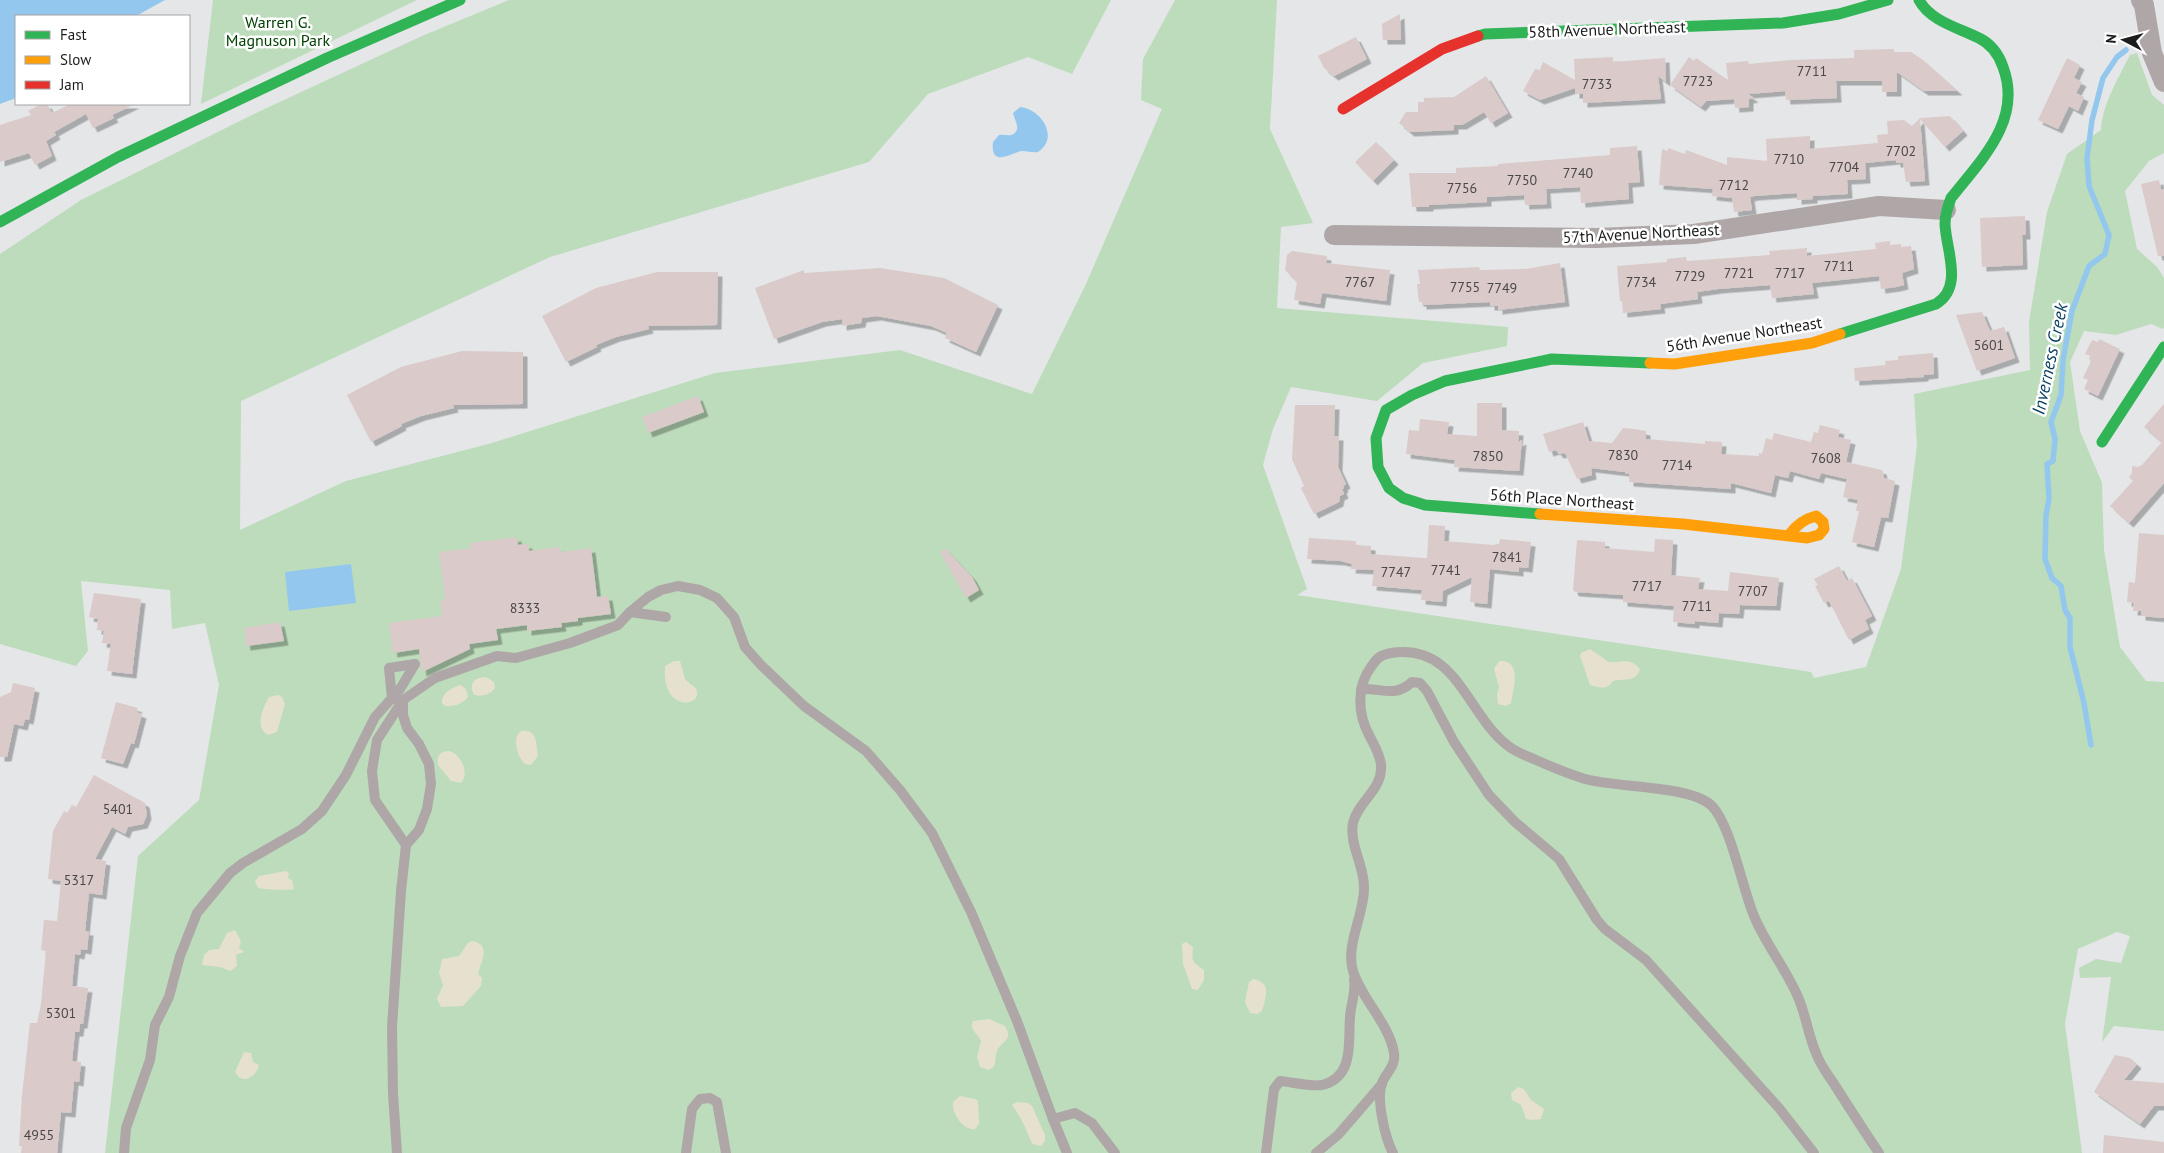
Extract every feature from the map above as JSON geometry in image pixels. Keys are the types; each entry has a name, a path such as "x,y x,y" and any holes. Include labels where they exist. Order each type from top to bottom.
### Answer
{"street":[{"path":"0,222 118,157 327,58 460,0"},
{"name":"58th Avenue Northeast","path":"1343,109 1442,49 1485,34 1784,23 1839,14 1888,0"},
{"path":"1919,0 1921,5 1930,14 1986,42 2000,59 2007,78 2008,102 2000,133 1951,198 1946,210"},
{"path":"2141,0 2144,5 2152,54 2164,82"},
{"name":"57th Avenue Northeast","path":"1334,235 1597,238 1675,235 1694,234 1879,206 1946,210"},
{"name":"56th Avenue Northeast","path":"1376,438 1386,410 1412,394 1445,380 1552,360 1675,364 1812,343 1936,304 1946,296 1950,285 1950,252 1945,225 1946,210"},
{"path":"2102,442 2164,347"},
{"name":"56th Place Northeast","path":"1376,438 1378,467 1389,488 1403,498 1425,505 1683,524 1788,535"}],"lane":[{"path":"406,845 375,800 372,771 377,740 404,700 435,678 496,656 516,658 570,643 618,625 648,597 661,590 678,586 700,590 717,598 734,617 746,647 760,664 804,706 866,751 900,790 932,833 971,912 1017,1021 1067,1153"},
{"path":"630,612 666,617"},
{"path":"1266,1153 1274,1090 1280,1080 1322,1085 1336,1078 1347,1063 1350,1042 1350,1016 1356,992 1352,970 1355,932 1364,890 1362,871 1352,832 1354,820 1360,806 1370,797 1378,784 1381,768 1378,750 1362,720 1359,704 1366,673 1378,657 1392,653 1410,653 1432,658 1449,670 1491,728 1508,747 1587,780 1680,792 1698,796 1712,806 1724,823 1755,920 1798,995 1816,1053 1857,1121 1879,1153"},
{"path":"1361,689 1375,688 1389,692 1403,690 1412,682 1420,683 1427,691 1454,742 1488,795 1515,822 1559,858 1605,929 1646,960 1778,1108 1814,1153"},
{"path":"124,1153 126,1128 150,1060 154,1025 168,997 180,956 198,913 230,873 243,863 314,820 333,796 376,717 392,698 404,700"},
{"path":"398,1153 393,1094 392,1027 406,845 419,830 427,809 431,784 429,764 419,744 407,728 403,715 404,700"},
{"path":"1316,1153 1338,1135 1367,1103 1392,1069 1394,1054 1387,1036 1352,970"},
{"path":"1382,1083 1381,1102 1387,1142 1393,1153"},
{"path":"686,1153 692,1109 700,1099 710,1098 717,1102 726,1153"},
{"path":"1053,1119 1075,1113 1092,1124 1115,1153"}],"green space":[{"name":"Warren G. Magnuson Park","path":"213,0 417,0 201,104"},
{"path":"509,0 1111,0 1072,74 1028,57 928,94 869,162 550,257 241,401 240,530 346,481 492,443 715,373 900,350 1032,394 1086,284 1162,109 1141,100 1143,59 1175,0 1277,0 1270,129 1313,223 1281,227 1277,308 1508,327 1507,346 1423,363 1377,401 1291,387 1273,429 1263,465 1307,589 1297,595 1811,672 1814,678 1866,667 1901,569 1917,446 1914,394 2030,370 2029,322 2047,212 2067,154 2101,130 2104,111 2112,91 2130,55 2137,53 2152,95 2164,105 2164,153 2149,161 2125,191 2137,249 2157,267 2164,278 2164,327 2163,329 2151,324 2116,335 2084,331 2070,362 2080,431 2102,483 2104,550 2120,647 2146,681 2164,682 2164,1031 2114,1026 2102,1042 2111,977 2080,978 2079,968 2096,959 2121,963 2130,936 2117,932 2078,949 2065,1024 2082,1153 105,1153 138,856 199,800 219,685 205,623 172,629 170,590 81,581 88,651 76,666 0,644 0,254 81,200 256,113 422,36"}],"sand":[{"path":"1590,649 1609,662 1626,661 1633,663 1640,669 1633,678 1613,681 1606,687 1590,685 1580,656 1581,653"},
{"path":"674,661 680,661 685,679 696,689 697,695 694,700 682,702 675,699 669,692 665,666"},
{"path":"1499,661 1506,662 1514,669 1514,690 1511,703 1506,706 1498,704 1497,694 1499,687 1494,669"},
{"path":"483,677 494,682 495,688 486,695 474,695 472,685 474,681"},
{"path":"460,685 466,689 468,697 458,704 445,706 442,703 443,696 451,689"},
{"path":"278,695 282,697 285,704 277,732 268,735 261,728 262,712 269,697"},
{"path":"522,731 527,731 534,735 538,756 531,765 525,764 522,761 516,747 517,737"},
{"path":"449,751 457,756 463,764 465,774 461,783 451,781 438,765 439,755"},
{"path":"286,871 289,873 288,878 292,880 294,889 258,888 255,881 259,876"},
{"path":"235,930 241,941 239,948 244,952 236,955 237,966 230,971 220,967 202,965 204,955 209,950 219,949 227,933"},
{"path":"472,941 482,946 484,954 478,974 482,978 481,986 463,1006 441,1007 437,999 443,985 439,973 442,959 459,956 468,943"},
{"path":"1186,942 1193,947 1195,962 1204,970 1204,980 1198,990 1192,989 1183,964 1182,944"},
{"path":"1253,979 1263,984 1266,992 1262,1011 1257,1014 1250,1013 1245,1002 1249,982"},
{"path":"989,1019 1005,1026 1008,1038 997,1051 994,1067 988,1070 980,1067 977,1057 981,1041 973,1030 972,1024 973,1021"},
{"path":"244,1052 251,1053 253,1062 259,1065 252,1076 245,1079 238,1076 235,1072"},
{"path":"1518,1087 1524,1089 1531,1100 1544,1109 1541,1119 1526,1119 1521,1105 1512,1100 1511,1093"},
{"path":"960,1096 978,1101 979,1124 975,1129 962,1124 954,1111 953,1102"},
{"path":"1017,1102 1028,1103 1032,1106 1045,1135 1045,1141 1041,1146 1032,1144 1024,1124 1012,1105"}],"water":[{"path":"0,0 165,0 138,15 15,15 15,98 0,104"},
{"path":"1020,107 1028,109 1041,118 1048,132 1044,146 1038,152 1022,151 998,157 993,150 993,142 999,135 1011,135 1017,131 1013,113"},
{"path":"351,564 356,603 289,611 285,572"}],"building":[{"path":"1400,14 1401,40 1383,40 1382,24"},
{"path":"1356,37 1367,59 1334,76 1324,68 1318,56"},
{"path":"1894,49 1894,52 1911,52 1923,60 1958,91 1924,91 1897,72 1897,92 1882,92 1882,81 1836,81 1837,98 1786,100 1785,91 1748,94 1754,98 1749,99 1749,107 1735,108 1734,99 1706,101 1701,107 1670,85 1689,57 1694,61 1696,58 1728,80 1726,63 1748,61 1749,64 1792,60 1854,58 1854,50"},
{"path":"1613,57 1613,62 1665,58 1666,82 1658,76 1661,99 1583,103 1583,94 1575,94 1575,88 1540,100 1523,91 1535,69 1540,70 1543,62 1575,80 1574,59"},
{"path":"2067,58 2080,65 2074,78 2082,82 2076,93 2084,97 2078,111 2069,106 2058,129 2038,120"},
{"path":"1486,76 1508,113 1491,123 1484,112 1462,125 1454,125 1454,130 1410,132 1399,123 1406,112 1418,112 1418,102 1424,102 1424,98 1454,97"},
{"path":"39,105 48,105 52,113 68,105 133,105 112,115 114,118 93,128 86,114 54,132 56,135 46,141 52,156 35,165 29,153 0,162 0,125 31,115 28,111"},
{"path":"1950,116 1963,131 1945,147 1920,119 1925,181 1906,182 1903,163 1896,163 1896,160 1865,163 1866,179 1847,180 1848,194 1813,196 1813,199 1797,200 1797,193 1754,196 1750,197 1752,210 1734,212 1732,198 1712,196 1713,189 1659,185 1662,149 1668,151 1668,148 1685,154 1686,150 1727,165 1727,157 1767,161 1766,139 1810,136 1810,149 1878,143 1877,135 1888,134 1887,121 1904,120 1912,126 1920,118"},
{"path":"1376,142 1394,160 1373,181 1355,162"},
{"path":"1637,146 1640,182 1628,183 1629,199 1581,203 1580,187 1546,189 1547,204 1525,205 1524,195 1487,197 1487,202 1412,207 1409,173 1456,173 1456,168 1498,166 1498,164 1610,155 1610,148"},
{"path":"2159,180 2161,190 2164,189 2164,256 2158,256 2141,184"},
{"path":"2025,216 2026,235 2022,235 2023,265 1982,267 1980,218"},
{"path":"1890,241 1890,245 1901,244 1901,247 1911,246 1914,269 1902,273 1904,285 1896,287 1881,289 1879,276 1812,283 1814,294 1772,298 1770,285 1718,289 1697,292 1698,299 1660,304 1661,309 1623,313 1622,301 1620,301 1617,266 1667,262 1667,259 1686,257 1687,261 1770,255 1769,251 1807,248 1807,256 1876,249 1875,243"},
{"path":"1292,251 1327,256 1326,263 1390,270 1386,301 1322,293 1320,304 1294,300 1297,282 1285,270 1287,255"},
{"path":"1560,263 1565,302 1498,310 1498,306 1490,306 1490,302 1422,305 1422,302 1419,302 1417,284 1420,284 1418,270 1479,267 1480,270 1526,269"},
{"path":"880,268 944,278 998,305 976,352 945,338 947,333 931,326 877,316 862,318 861,323 842,326 842,319 822,322 774,339 755,288 804,270 804,273"},
{"path":"657,272 718,272 717,325 648,326 649,329 616,337 596,345 597,347 566,362 542,316 596,288"},
{"path":"1982,312 1990,331 2004,327 2015,358 1977,371 1956,315"},
{"path":"2099,339 2120,349 2098,396 2084,389 2088,380 2083,378 2091,361 2089,360 2091,356 2085,354 2092,340 2098,342"},
{"path":"462,351 523,352 523,404 453,405 454,408 421,416 401,424 402,426 371,442 347,395 401,367"},
{"path":"1933,353 1934,374 1924,375 1924,377 1855,381 1854,368 1886,365 1885,361 1898,360 1898,356"},
{"path":"698,396 704,412 648,433 642,417"},
{"path":"1477,403 1502,403 1502,430 1519,431 1518,442 1522,440 1519,471 1454,467 1455,460 1406,454 1409,430 1419,431 1420,419 1449,422 1447,434 1477,436"},
{"path":"2164,404 2164,483 2129,523 2110,506 2133,481 2129,477 2132,473 2132,466 2138,467 2142,465 2162,442 2144,427"},
{"path":"1295,405 1335,405 1334,436 1339,436 1338,467 1346,484 1343,486 1344,494 1340,496 1339,502 1314,514 1301,488 1304,486 1292,459"},
{"path":"1583,422 1589,441 1612,443 1623,428 1646,431 1646,439 1705,444 1705,441 1722,442 1721,454 1759,456 1759,453 1762,454 1766,438 1772,440 1774,433 1811,442 1814,432 1818,433 1820,425 1840,430 1838,437 1851,440 1846,462 1882,470 1884,478 1895,481 1888,518 1881,517 1874,547 1852,542 1859,511 1856,511 1858,500 1843,497 1847,479 1821,473 1819,479 1790,471 1788,478 1775,475 1771,493 1731,483 1731,489 1629,482 1629,474 1625,472 1591,468 1592,475 1577,479 1565,453 1559,454 1556,450 1549,452 1543,434"},
{"path":"1429,525 1445,526 1444,541 1493,545 1499,544 1500,539 1531,542 1528,568 1519,567 1519,572 1490,569 1487,604 1470,602 1472,577 1443,591 1442,602 1421,600 1422,590 1372,586 1374,570 1351,569 1352,564 1341,561 1307,559 1309,538 1356,541 1356,545 1371,546 1371,554 1427,558"},
{"path":"2139,533 2164,535 2164,618 2141,616 2141,611 2133,611 2134,603 2127,602 2129,582 2135,583"},
{"path":"517,537 518,545 528,544 529,551 560,547 561,552 591,548 597,597 608,596 611,614 578,618 578,621 561,623 562,627 527,631 527,625 496,629 498,640 469,644 470,649 422,672 419,649 393,653 389,623 442,616 440,601 445,600 439,552 471,548 470,543"},
{"path":"1655,539 1673,540 1671,575 1700,578 1698,589 1728,591 1730,572 1779,578 1776,606 1740,605 1739,614 1719,613 1718,623 1695,621 1695,624 1673,622 1674,606 1623,602 1623,595 1575,592 1573,590 1577,540 1605,542 1605,548 1654,552"},
{"path":"945,548 972,577 979,590 966,598 940,552"},
{"path":"1839,566 1847,581 1852,578 1872,616 1865,620 1869,629 1849,640 1829,601 1824,603 1815,586 1818,585 1814,579"},
{"path":"94,593 141,599 132,674 107,671 111,644 102,643 104,631 97,630 98,619 89,617"},
{"path":"280,622 284,641 246,646 244,628"},
{"path":"13,683 35,688 29,720 25,719 23,726 14,724 7,757 0,757 0,697 11,692"},
{"path":"116,702 138,708 136,712 142,714 134,744 131,743 123,764 101,758"},
{"path":"94,775 145,803 147,815 143,824 128,827 125,834 112,827 95,859 106,861 102,895 89,893 85,931 89,931 87,950 81,949 80,955 75,954 72,986 88,988 83,1024 80,1024 79,1032 75,1032 72,1061 81,1062 79,1082 74,1081 71,1113 61,1112 57,1153 21,1153 22,1146 19,1146 22,1095 30,1023 37,1023 41,1004 46,951 41,950 44,920 57,921 61,881 48,879 53,831 64,811 67,813 72,805 76,807"},
{"path":"2115,1055 2130,1058 2137,1064 2124,1080 2164,1083 2164,1106 2154,1106 2140,1124 2094,1092"},
{"path":"2104,1135 2164,1142 2164,1153 2103,1153"}],"waterway":[{"name":"Inverness Creek","path":"2091,745 2084,703 2070,647 2070,618 2065,610 2061,586 2052,578 2045,559 2046,515 2049,499 2047,464 2053,461 2055,439 2051,422 2061,395 2063,360 2072,311 2089,266 2105,254 2109,235 2089,186 2087,158 2092,120 2103,78 2117,57 2126,50"}],"traffic: fast":[{"path":"0,222 118,157 327,58 460,0"},
{"path":"1478,36 1485,34 1783,23 1839,14 1888,0"},
{"path":"1840,334 1936,304 1944,297 1949,288 1951,278 1945,224 1949,204 1951,198 1975,169 1996,138 2008,104 2008,86 2003,67 1994,50 1979,38 1938,19 1919,0"},
{"path":"2102,442 2164,347"},
{"path":"1540,514 1425,505 1403,498 1389,488 1378,467 1376,438 1386,410 1412,395 1445,381 1552,359 1650,363"}],"traffic: slow":[{"path":"1650,363 1675,364 1812,343 1840,334"},
{"path":"1540,514 1683,524 1807,538 1819,535 1824,529 1823,522 1816,516 1812,517 1794,528 1789,535"}],"traffic: jam":[{"path":"1343,109 1442,49 1478,36"}]}
